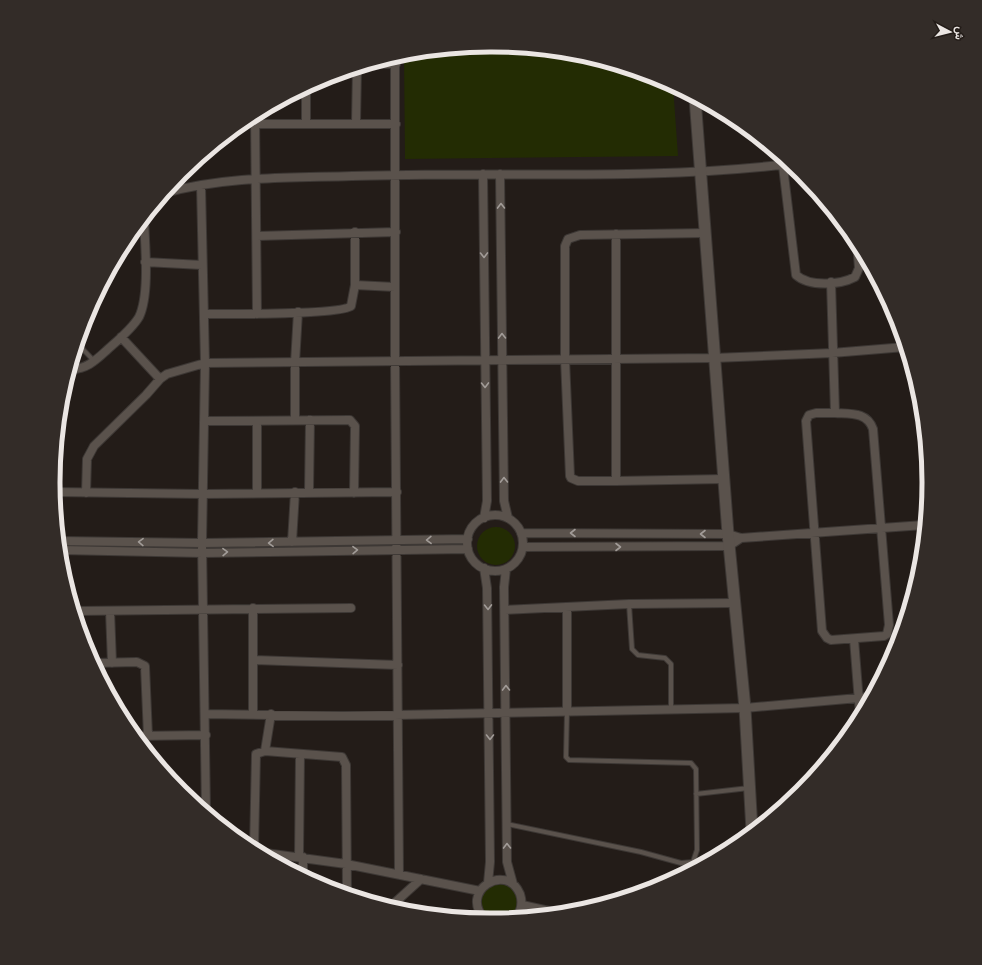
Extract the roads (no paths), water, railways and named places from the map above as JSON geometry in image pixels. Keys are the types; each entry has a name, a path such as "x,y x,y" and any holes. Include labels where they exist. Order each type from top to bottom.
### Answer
{"main road":[{"path":"695,104 728,534 745,708 752,825"}],"street":[{"path":"396,63 395,361 399,874"},
{"path":"356,124 357,74"},
{"path":"306,94 306,123"},
{"path":"257,314 256,124 396,124"},
{"path":"176,190 256,179 396,174 700,171 779,163"},
{"path":"786,169 796,275 806,282 849,280 858,273 857,257"},
{"path":"483,174 487,501 484,518"},
{"path":"500,174 504,501 508,518"},
{"path":"201,186 205,363 202,543 206,714 206,805"},
{"path":"76,369 82,368 94,361 121,337 134,324 141,310 144,297 144,227"},
{"path":"204,314 257,314 348,308 353,301 355,285 355,232"},
{"path":"257,236 396,232"},
{"path":"706,233 616,234 573,236 568,239 565,246 564,359 571,478 578,481 724,479"},
{"path":"616,234 616,481"},
{"path":"145,262 202,265"},
{"path":"831,282 835,413"},
{"path":"355,285 395,287"},
{"path":"295,420 295,363 298,312"},
{"path":"121,337 160,379"},
{"path":"86,493 88,459 91,449 146,395 160,379 167,374 205,363 714,358 832,353 900,347"},
{"path":"816,413 835,413 862,415 870,422 872,429 889,630 884,636 831,640 827,638 822,631 806,421 809,415 816,413"},
{"path":"205,421 346,419 353,422 355,426 354,493"},
{"path":"309,491 310,420"},
{"path":"257,421 257,492"},
{"path":"60,492 203,494 309,491 354,493 397,492"},
{"path":"292,542 295,492"},
{"path":"500,516 508,518 521,533 523,547 520,556 514,564 506,569 491,571 477,564 468,549 468,540 471,530 484,518 500,516"},
{"path":"521,533 728,534 742,538 920,524"},
{"path":"523,547 729,546 742,538"},
{"path":"66,550 203,552 397,545 468,540"},
{"path":"64,541 202,543 292,542 468,549"},
{"path":"484,568 487,588 489,712 490,862 488,883"},
{"path":"506,569 507,862 513,884 518,890 521,912"},
{"path":"505,610 629,604 735,603"},
{"path":"567,711 568,607"},
{"path":"253,608 253,714"},
{"path":"80,612 253,608 351,608"},
{"path":"110,611 112,663"},
{"path":"854,639 859,705"},
{"path":"253,660 398,665"},
{"path":"100,663 137,662 145,666 148,736"},
{"path":"206,714 397,715 745,708 864,698"},
{"path":"265,751 271,714"},
{"path":"143,736 206,735"},
{"path":"254,841 255,759 259,752 265,751 337,756 345,760 347,888"},
{"path":"300,754 302,870"},
{"path":"274,854 346,864 480,891"},
{"path":"396,902 421,879"},
{"path":"479,913 477,898 480,891 488,883 501,880 513,884"}],"lane":[{"path":"82,348 94,361"},
{"path":"629,604 632,649 634,652 638,655 665,658 671,664 671,709"},
{"path":"507,824 641,852 681,863 693,862 697,850 696,769 691,763 569,760 566,757 567,711"},
{"path":"696,794 750,788"}]}
